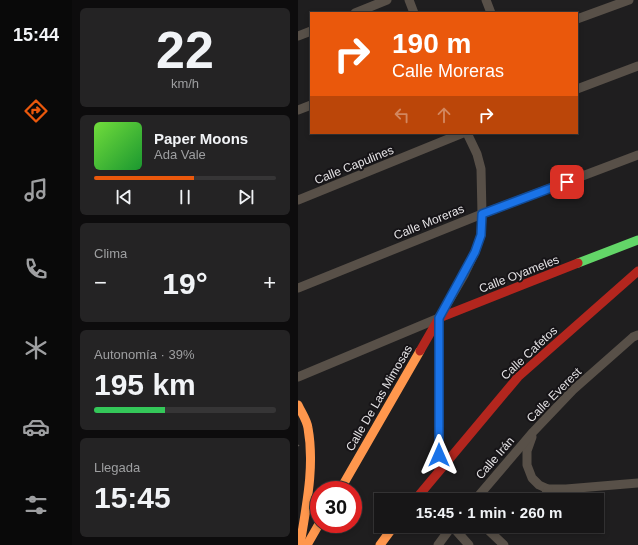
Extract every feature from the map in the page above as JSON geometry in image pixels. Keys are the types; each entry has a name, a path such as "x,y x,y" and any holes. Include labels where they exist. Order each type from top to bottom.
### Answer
{"street":[{"path":"357,12 387,0"},
{"path":"409,0 414,12"},
{"path":"486,0 490,12"},
{"path":"578,19 629,0"},
{"path":"298,36 310,31"},
{"path":"578,89 638,66"},
{"path":"298,110 310,105"},
{"name":"Calle Capulines","path":"298,200 461,134"},
{"path":"439,470 439,318 475,252 481,235 481,169 467,134"},
{"name":"Calle Moreras","path":"298,288 482,214 638,155"},
{"name":"Calle Oyameles","path":"298,378 439,318 638,240"},
{"name":"Calle Cafetos","path":"421,493 518,377 638,271"},
{"name":"Calle De Las Mimosas","path":"345,481 439,318"},
{"name":"Calle Everest","path":"548,489 539,485 532,478 527,466 527,451 533,432 572,390 633,337 638,335"},
{"path":"298,405 308,426 311,455 309,488 300,545"},
{"name":"Calle Irán","path":"481,493 533,432"},
{"path":"546,493 548,489 638,483"},
{"path":"307,545 314,533"},
{"path":"380,545 389,533"},
{"path":"438,545 447,533"},
{"path":"458,533 469,545"},
{"path":"491,533 504,545"}],"traffic: fast":[{"path":"578,263 638,240"}],"traffic: slow":[{"path":"345,481 420,351"},
{"path":"298,405 307,425 311,457 309,487 300,545"},
{"path":"307,545 314,533"},
{"path":"380,545 389,533"}],"traffic: jam":[{"path":"420,351 439,318 578,263"},
{"path":"421,493 518,377 638,271"}],"route":[{"path":"439,455 439,318 464,275 475,252 481,235 482,214 567,182"}]}
